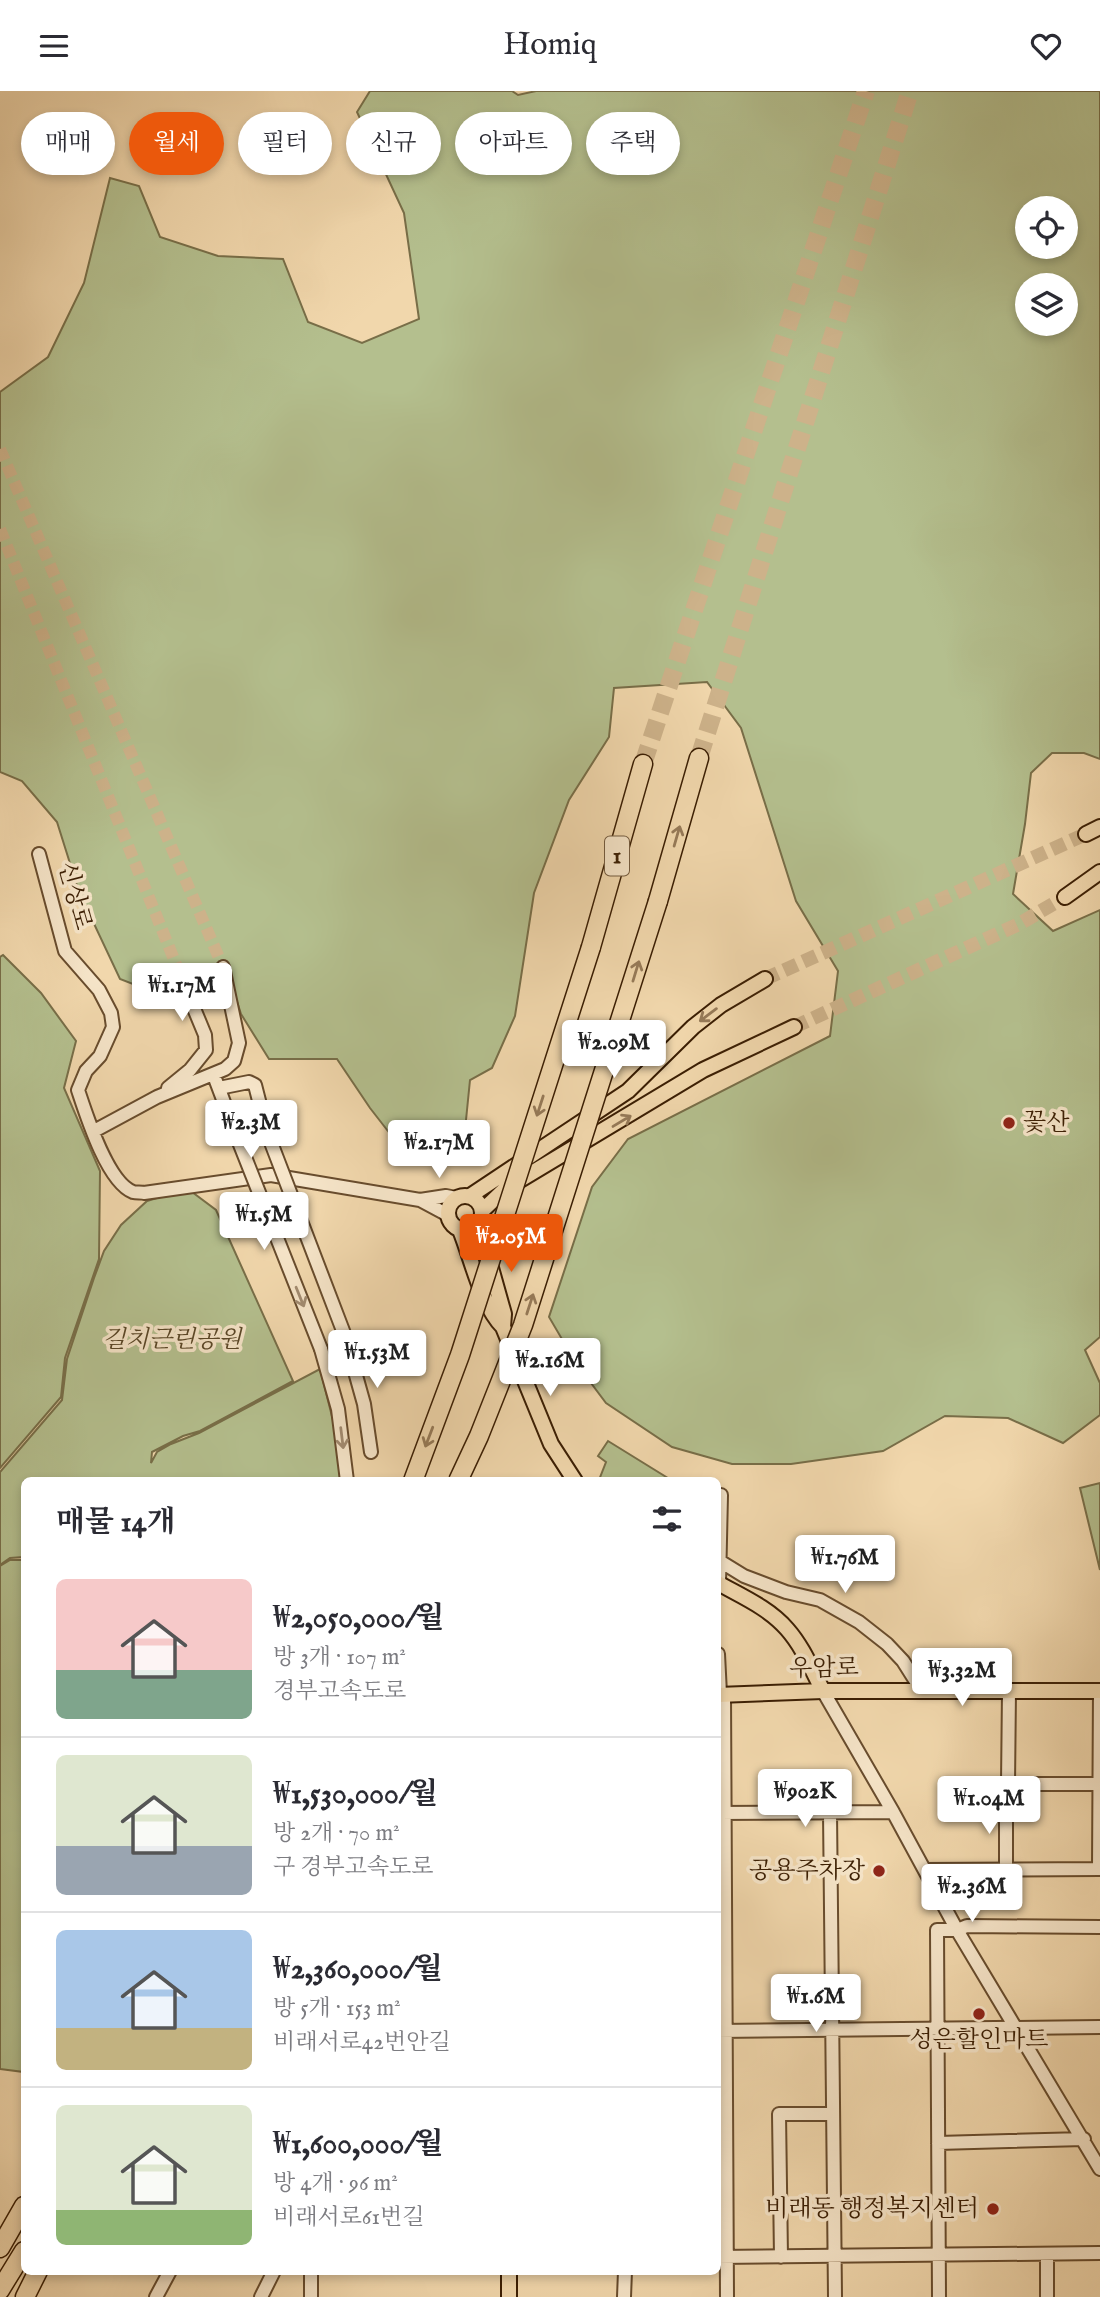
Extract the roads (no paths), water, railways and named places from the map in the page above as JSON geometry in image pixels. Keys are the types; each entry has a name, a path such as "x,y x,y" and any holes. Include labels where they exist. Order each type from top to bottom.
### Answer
{"highway":[{"name":"1","path":"460,1477 523,1325 658,901 699,758"},
{"name":"1","path":"414,1477 460,1355 591,947 643,764"},
{"path":"0,2248 21,2211"},
{"path":"0,2290 21,2256"},
{"path":"25,2297 36,2275"}],"main road":[{"path":"1086,834 1100,827"},
{"path":"1065,897 1100,872"},
{"path":"572,1477 551,1444 503,1327 495,1319 487,1303 460,1230 452,1224 448,1215 450,1206 628,1091 693,1027 721,1005 765,979"},
{"path":"460,1230 470,1230 505,1189 703,1070 794,1027"},
{"path":"463,1197 478,1202 504,1314 503,1327"},
{"path":"721,1585 761,1607 785,1626 798,1644 823,1691"},
{"name":"우암로","path":"721,1695 823,1691 1100,1691"},
{"path":"509,2275 509,2297"}],"street":[{"name":"신상로","path":"39,854 65,951 99,990 111,1013 113,1027 100,1056 86,1071 78,1090 111,1170 120,1182 132,1192 144,1193 271,1175 420,1200"},
{"path":"94,1131 157,1097 214,1075 234,1061 239,1044 223,967"},
{"path":"157,1097 190,1070 206,1050 205,1035 188,994"},
{"path":"214,1075 321,1349 338,1409 346,1477"},
{"path":"219,1088 249,1082 255,1085 267,1132 345,1336 364,1404 371,1452"},
{"path":"420,1200 446,1196 463,1197"},
{"path":"420,1200 448,1215"},
{"path":"721,1561 744,1576 786,1592 820,1600 859,1622 887,1644 903,1661 922,1691"},
{"path":"823,1691 957,1930 1100,2169"},
{"path":"1009,1691 1008,1784 1099,1784"},
{"path":"925,1870 1100,1869 1100,1691"},
{"path":"721,1695 723,2257 727,2297"},
{"path":"1006,1803 1006,1869"},
{"path":"830,1812 835,2297"},
{"path":"721,1813 893,1812"},
{"path":"939,2297 937,1930 957,1930 967,1926 1100,1927"},
{"path":"722,2031 1100,2027"},
{"path":"782,2257 779,2115 833,2114"},
{"path":"938,2143 1084,2139"},
{"path":"723,2257 1100,2253"},
{"path":"1047,2254 1047,2297"},
{"path":"156,2297 168,2275"},
{"path":"261,2297 272,2275"},
{"path":"310,2297 311,2275"},
{"path":"624,2297 625,2275"}],"tunnel":[{"path":"643,764 866,91"},
{"path":"699,758 910,91"},
{"path":"0,449 223,967"},
{"path":"0,529 188,994"},
{"path":"765,979 1086,834"},
{"path":"794,1027 1019,924 1065,897"}],"place":[{"name":"꽃산","path":"1009,1123"},
{"name":"공용주차장","path":"879,1871"},
{"name":"성은할인마트","path":"979,2014"},
{"name":"비래동 행정복지센터","path":"993,2209"}],"park label":[{"name":"길치근린공원","path":"172,1340"}]}
